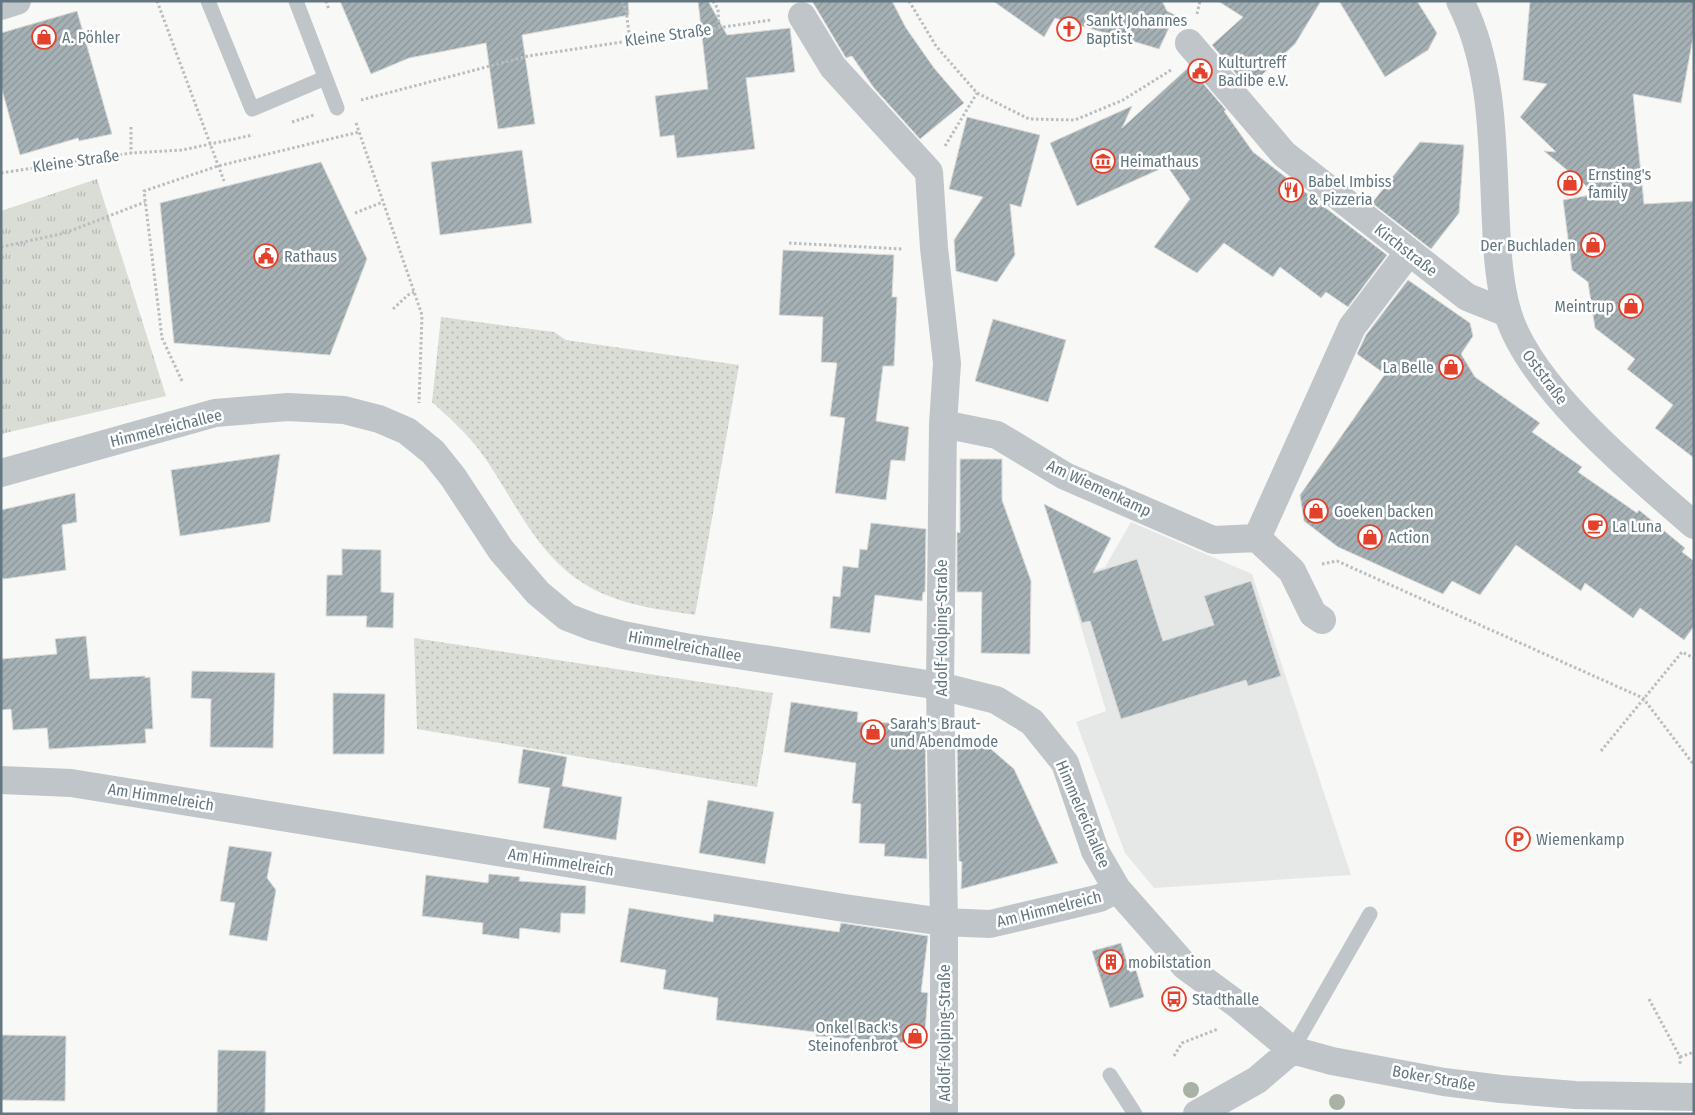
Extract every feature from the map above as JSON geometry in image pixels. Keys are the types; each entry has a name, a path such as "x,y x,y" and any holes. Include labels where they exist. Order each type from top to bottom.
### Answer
{"street":[{"path":"1,6 17,1"},
{"name":"Oststraße","path":"1460,1 1486,76 1498,261 1508,313 1522,348 1570,411 1694,525"},
{"path":"802,16 833,67 929,172"},
{"name":"Kirchstraße","path":"1189,43 1284,154 1467,297 1508,313"},
{"name":"Adolf-Kolping-Straße","path":"929,172 934,248 947,363 943,424 940,686 944,922 944,1114"},
{"path":"1322,620 1313,614 1292,570 1257,538 1352,328 1408,252"},
{"name":"Himmelreichallee","path":"1,473 215,413 288,407 344,410 379,420 407,431 433,452 501,550 538,593 567,617 616,633 685,647 940,686 996,700 1032,722 1064,763 1095,850 1117,889 1185,966 1238,1005 1292,1050"},
{"name":"Am Wiemenkamp","path":"943,424 997,435 1065,476 1213,540 1257,538"},
{"name":"Am Himmelreich","path":"1,780 80,784 844,908 944,922 990,924 1100,898 1117,889"},
{"path":"1197,1114 1257,1080 1292,1050"},
{"name":"Boker Straße","path":"1292,1050 1332,1061 1444,1082 1501,1089 1575,1095 1687,1086"}],"lane":[{"path":"208,1 252,110 325,78"},
{"path":"296,1 325,78 343,106"},
{"path":"1292,1050 1370,914"},
{"path":"1110,1075 1135,1114"}],"path":[{"path":"157,1 224,181"},
{"path":"622,1 626,10 630,41"},
{"path":"713,1 718,9 720,28"},
{"path":"909,1 936,46 977,92 1029,119 1075,120 1124,100 1176,67 1189,43 1200,1"},
{"name":"Kleine Straße","path":"343,106 528,56 802,16"},
{"path":"929,172 977,92"},
{"path":"343,106 359,132 422,315 421,399 417,408"},
{"path":"131,127 131,153"},
{"path":"182,381 162,338 144,192 218,166 359,132"},
{"name":"Kleine Straße","path":"1,173 152,151"},
{"path":"1,247 65,233 145,202"},
{"path":"355,213 383,202"},
{"path":"789,242 919,250 934,248"},
{"path":"393,309 414,292"},
{"path":"1292,570 1337,561 1643,698 1694,765"},
{"path":"1601,752 1682,652 1694,658"},
{"path":"1649,999 1680,1057 1687,1086"},
{"path":"1174,1056 1182,1043 1220,1028"},
{"path":"1680,1057 1694,1052"}],"shaded area":[{"path":"1131,522 1252,574 1351,875 1154,888 1125,853 1076,722 1106,711 1067,579 1105,567"}],"green space":[{"path":"97,179 166,396 1,434 1,211"},
{"path":"441,317 554,332 566,340 739,365 695,615 661,610 606,595 583,583 547,551 532,533 480,451 457,425 432,402"},
{"path":"414,638 773,693 757,787 417,729"}],"building":[{"path":"340,1 628,1 629,15 522,35 535,124 498,129 486,43 409,58 371,74"},
{"path":"698,1 708,1 727,35 790,28 795,72 746,78 755,149 677,158 674,135 660,137 655,96 708,89"},
{"path":"812,1 892,1 906,28 934,68 964,103 920,139 874,88 852,56 846,58"},
{"name":"Sankt Johannes Baptist","path":"993,1 1162,1 1167,11 1175,15 1159,49 1055,18 1044,37"},
{"path":"1218,1 1321,1 1295,44 1248,88 1212,45 1243,17"},
{"path":"1339,1 1417,1 1437,33 1428,50 1385,77"},
{"path":"1530,1 1694,1 1694,32 1681,103 1633,94 1644,204 1694,201 1694,458 1655,428 1673,405 1627,369 1635,359 1595,328 1588,282 1572,270 1563,200 1596,194 1544,151 1556,152 1520,117 1547,84 1523,80"},
{"path":"77,11 112,134 79,141 78,138 20,155 1,86 1,33"},
{"path":"1189,67 1226,110 1224,111 1253,152 1387,255 1348,307 1326,292 1321,298 1280,267 1273,277 1224,243 1197,273 1154,247 1190,199 1167,166 1077,206 1050,143 1132,106 1122,128"},
{"path":"967,117 1040,135 1021,207 1010,204 1015,255 997,282 956,271 954,240 983,197 949,189"},
{"path":"1420,142 1464,145 1459,213 1431,249 1372,203"},
{"path":"522,150 532,223 440,235 431,162"},
{"name":"Rathaus","path":"321,162 367,259 330,355 174,343 160,203"},
{"path":"783,250 894,255 892,297 897,297 894,366 883,366 876,421 909,427 905,461 891,460 886,500 835,493 845,418 830,416 837,363 821,362 823,317 779,315"},
{"path":"1408,280 1470,323 1473,336 1461,354 1475,377 1540,423 1532,432 1582,467 1578,472 1637,513 1639,510 1685,548 1682,552 1694,561 1694,626 1684,640 1640,608 1633,618 1585,583 1581,591 1516,545 1480,595 1452,581 1443,594 1338,547 1304,521 1300,495 1385,374 1357,354 1366,335"},
{"path":"993,319 1066,340 1048,402 975,381"},
{"path":"280,454 270,522 180,536 171,470"},
{"path":"960,459 1002,459 1002,500 1031,581 1030,654 981,653 982,592 957,592 957,532 960,533"},
{"path":"75,493 77,522 62,525 66,570 4,579 1,577 1,510"},
{"path":"1044,504 1111,538 1093,573 1137,559 1163,641 1214,625 1204,596 1251,581 1281,676 1248,686 1246,680 1121,719 1090,621 1082,623"},
{"path":"871,523 926,529 925,592 923,592 922,601 875,595 870,633 830,628 833,596 840,597 843,566 858,568 860,549 867,550"},
{"path":"342,549 381,550 381,592 394,593 393,628 366,627 367,616 326,616 327,575 342,575"},
{"path":"86,636 90,679 150,677 153,729 145,729 146,743 49,749 47,728 13,730 11,709 1,710 1,659 57,654 55,639"},
{"path":"192,671 275,673 273,748 210,747 211,699 191,698"},
{"path":"333,693 385,694 384,754 333,754"},
{"path":"791,702 858,712 857,722 925,724 927,859 884,856 885,844 859,843 861,804 852,803 856,763 784,752"},
{"path":"957,740 991,749 1014,769 1058,863 961,889 962,862 959,861"},
{"path":"523,749 567,757 562,786 622,797 616,840 543,828 550,788 518,783"},
{"path":"708,800 774,812 765,864 699,853"},
{"path":"229,846 272,852 267,878 276,890 267,941 229,935 235,903 220,901"},
{"path":"489,874 520,877 519,881 586,886 585,914 561,913 560,933 520,928 519,939 482,934 483,923 422,916 426,875 488,883"},
{"path":"629,908 713,922 714,914 839,932 841,923 928,936 921,992 928,993 924,1044 816,1036 816,1032 716,1020 718,998 663,989 666,970 620,962"},
{"path":"1121,943 1130,972 1136,970 1144,997 1110,1008 1092,951"},
{"path":"1,1035 66,1036 65,1101 1,1100"},
{"path":"218,1050 266,1051 265,1114 217,1114"}],"place":[{"name":"Sankt Johannes Baptist","path":"1069,29"},
{"name":"A. Pöhler","path":"44,37"},
{"name":"Kulturtreff Badibe e.V.","path":"1200,71"},
{"name":"Heimathaus","path":"1103,161"},
{"name":"Ernsting's family","path":"1570,183"},
{"name":"Babel Imbiss & Pizzeria","path":"1291,190"},
{"name":"Der Buchladen","path":"1593,245"},
{"name":"Rathaus","path":"266,256"},
{"name":"Meintrup","path":"1631,306"},
{"name":"La Belle","path":"1451,367"},
{"name":"Goeken backen","path":"1316,511"},
{"name":"La Luna","path":"1595,526"},
{"name":"Action","path":"1370,537"},
{"name":"Sarah's Braut- und Abendmode","path":"873,732"},
{"name":"Wiemenkamp","path":"1518,839"},
{"name":"mobilstation","path":"1111,962"},
{"name":"Stadthalle","path":"1174,999"},
{"name":"Onkel Back's Steinofenbrot","path":"915,1036"}]}
